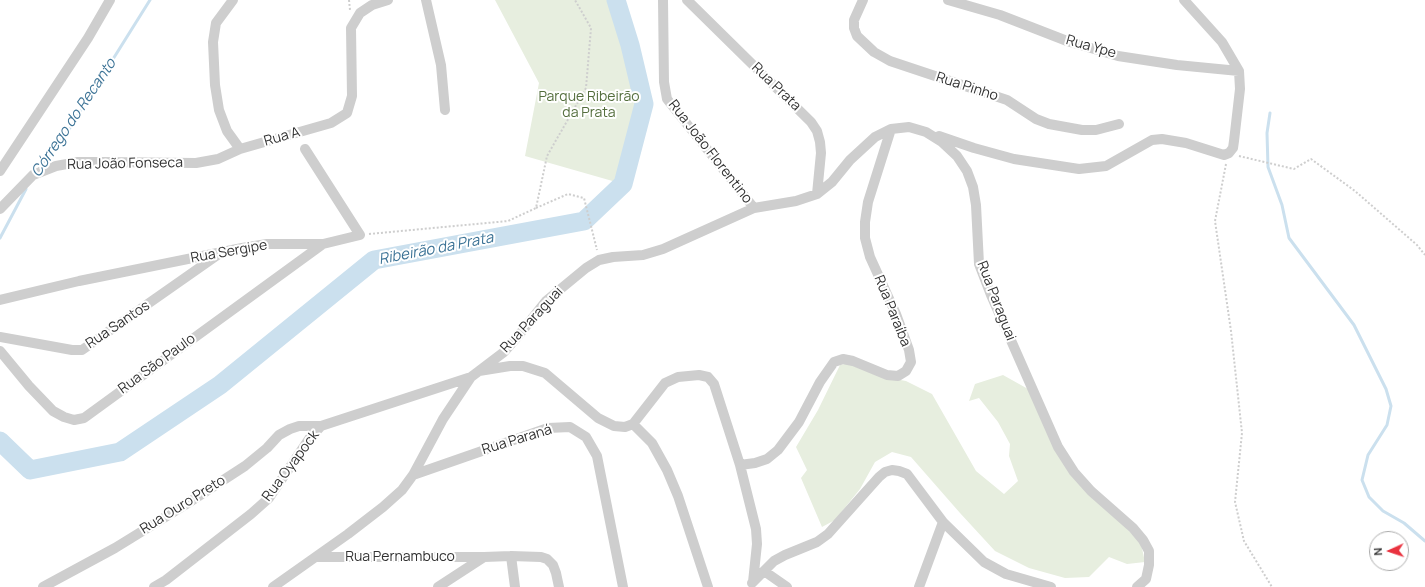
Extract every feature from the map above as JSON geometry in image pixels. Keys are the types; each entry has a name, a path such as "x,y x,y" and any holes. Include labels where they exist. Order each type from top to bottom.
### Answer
{"street":[{"path":"0,172 88,38 110,0"},
{"path":"233,0 216,23 213,42 215,85 219,110 227,131 240,149"},
{"name":"Rua A","path":"240,149 331,123 347,113 352,96 351,28 360,13 372,5 388,0"},
{"path":"426,0 441,65 446,110"},
{"name":"Rua João Florentino","path":"663,0 664,82 667,99 754,208"},
{"name":"Rua Prata","path":"687,0 811,122 817,131 821,153 817,194"},
{"name":"Rua Pinho","path":"863,0 854,20 854,28 857,36 874,52 890,61 1007,100 1036,119 1049,124 1082,130 1096,130 1119,124"},
{"name":"Rua Ype","path":"948,0 1000,15 1067,41 1118,56 1176,65 1239,71"},
{"path":"926,132 974,148 1014,159 1079,169 1106,166 1145,144 1162,139 1186,143 1224,155 1229,153 1234,141 1240,89 1239,71 1222,42 1184,0"},
{"name":"Rua Paraguai","path":"475,374 504,352 546,300 586,268 599,260 643,254 663,249 754,208 796,201 817,194 832,182 850,160 875,137 891,129 909,127 926,132 942,142 957,156 967,171 973,187 976,205 979,264 991,295 1058,447 1074,472 1091,492 1133,528 1143,540 1149,551 1149,565 1146,579 1137,587"},
{"name":"Rua Paraíba","path":"740,465 755,464 767,459 778,450 799,422 820,382 834,362 843,359 853,361 887,375 898,376 906,371 910,362 908,350 896,314 870,257 865,238 865,222 868,202 891,129"},
{"name":"Rua João Fonseca","path":"0,209 33,175 56,166 102,162 196,162 218,159 240,149"},
{"path":"305,149 360,235"},
{"name":"Rua Sergipe","path":"0,300 78,281 267,244 323,244 360,235"},
{"name":"Rua São Paulo","path":"0,351 29,386 53,411 74,420 84,418 323,244"},
{"name":"Rua Santos","path":"0,337 72,350 82,350 221,253"},
{"path":"273,587 383,507 402,490 413,475 443,419 475,374 510,366 523,366 545,373 560,384 598,418 614,426 625,427 633,424 665,383 678,377 699,375 708,378 714,384 740,465 756,529 757,544 751,584"},
{"name":"Rua Oyapock","path":"154,587 251,514 269,498 309,439 321,426 475,374"},
{"path":"633,424 652,443 667,470 678,496 708,587"},
{"name":"Rua Ouro Preto","path":"43,587 115,548 188,503 245,466 267,448 279,435 299,426 321,426"},
{"name":"Rua Paraná","path":"413,475 548,428 570,427 586,437 597,456 623,587"},
{"path":"751,584 774,561 817,542 828,534 879,477 885,472 892,470 907,474 943,522 984,562 1006,574 1051,587"},
{"path":"919,587 943,522"},
{"path":"511,556 515,587"},
{"name":"Rua Pernambuco","path":"316,557 541,557 547,559 552,565 556,573 559,587"},
{"path":"438,587 484,557"},
{"path":"764,570 787,587"}],"path":[{"path":"536,208 547,156 586,88 590,28 575,0"},
{"path":"1272,587 1244,541 1235,502 1242,433 1231,331 1215,221 1229,153 1294,169 1311,159 1355,190 1417,244 1425,255"},
{"path":"360,235 508,221 568,194 584,198 599,260"}],"green space":[{"name":"Parque Ribeirão da Prata","path":"495,0 616,0 630,45 644,104 623,184 525,156 539,83"},
{"path":"849,363 884,377 906,381 932,394 976,471 1004,494 1018,481 1009,456 1010,444 998,422 979,398 969,401 975,384 1003,375 1028,389 1059,454 1141,544 1145,562 1127,564 1109,557 1089,577 1065,578 1029,568 995,551 911,457 892,452 875,462 860,489 835,520 822,527 801,478 807,470 796,447 818,410 840,365"}],"waterway":[{"name":"Córrego do Recanto","path":"39,169 68,131 150,0"},
{"name":"Ribeirão da Prata","path":"0,441 30,470 120,452 220,385 374,260 584,221 623,184 644,104 630,45 616,0"},
{"path":"1270,113 1267,133 1268,167 1282,205 1289,238 1354,325 1386,389 1391,406 1387,425 1368,455 1362,480 1369,497 1383,511 1404,523 1425,541"},
{"name":"Córrego do Recanto","path":"0,238 26,189"}]}
